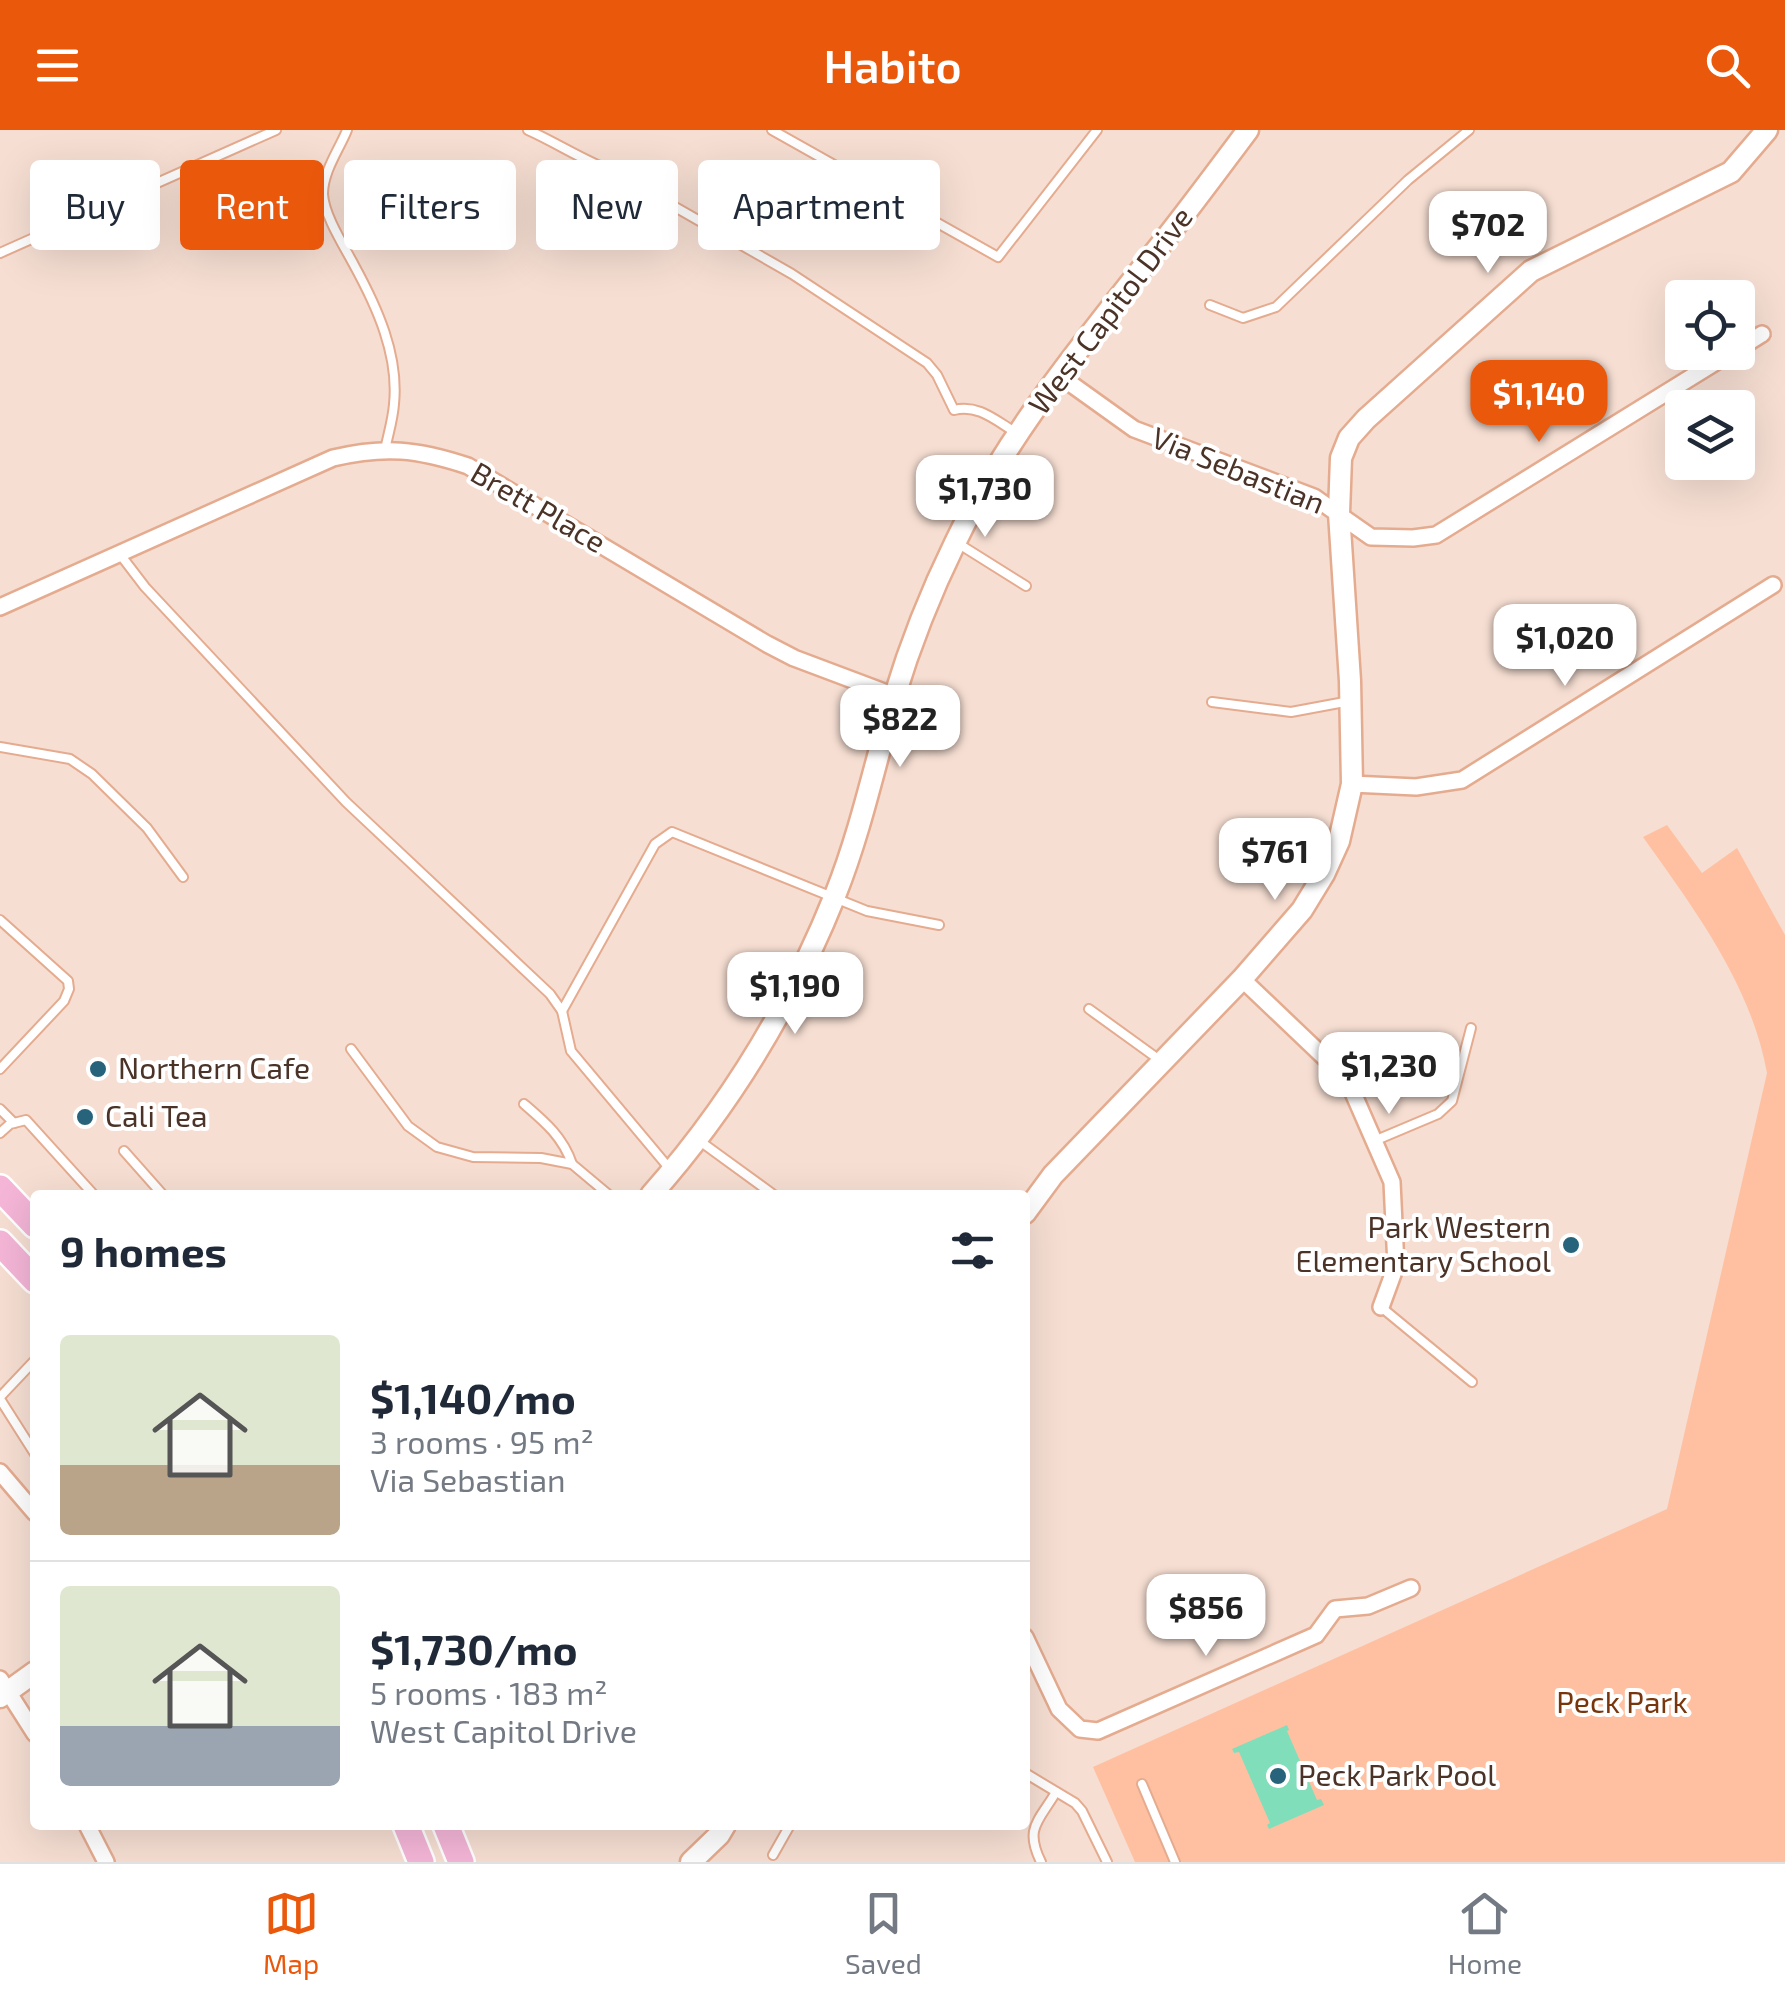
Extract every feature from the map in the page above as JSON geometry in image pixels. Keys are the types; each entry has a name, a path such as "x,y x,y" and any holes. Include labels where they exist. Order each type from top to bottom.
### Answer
{"main road":[{"path":"0,1188 30,1220"},
{"path":"0,1243 30,1275"},
{"path":"408,1830 421,1862"},
{"path":"448,1830 460,1862"}],"street":[{"name":"West Capitol Drive","path":"655,1190 697,1139 753,1058 813,946 857,831 894,696 915,636 956,541 990,478 1081,346 1248,130"},
{"path":"1030,1206 1054,1174 1242,979 1302,910 1339,840 1352,784 1339,513 1340,458 1349,438 1531,271 1731,172 1768,130"},
{"name":"Via Sebastian","path":"1755,338 1762,334"},
{"name":"Via Sebastian","path":"1060,376 1134,428 1314,497 1371,537 1413,538 1436,535 1704,370"},
{"name":"Brett Place","path":"0,607 333,458 386,450 435,455 468,466 766,644 894,696"},
{"path":"1352,784 1416,787 1462,780 1774,586"},
{"path":"1242,979 1348,1079 1392,1182 1396,1266 1381,1306"},
{"path":"0,1472 30,1506"},
{"path":"1030,1656 1059,1710 1080,1728 1098,1731 1316,1635 1334,1610 1368,1606 1411,1588"},
{"path":"30,1675 3,1689 30,1727"},
{"path":"90,1830 106,1862"},
{"path":"691,1862 722,1830"}],"lane":[{"path":"0,253 276,130"},
{"path":"346,130 330,162 323,194 336,234 380,318 393,359 394,403 386,450"},
{"path":"528,130 586,162 614,172 792,274 927,363 954,410 980,410 1018,434"},
{"path":"772,130 998,258 1097,130"},
{"path":"1210,305 1243,318 1276,307 1408,180 1469,130"},
{"path":"956,541 1026,586"},
{"path":"119,553 145,587 346,802 550,994 562,1011 571,1051 672,1171"},
{"path":"1212,702 1291,712 1350,701"},
{"path":"0,747 70,758 147,828 183,877"},
{"path":"562,1011 655,844 672,832 867,911 939,925"},
{"path":"0,920 68,980 70,989 64,1001 0,1069"},
{"path":"1089,1009 1161,1061"},
{"path":"1374,1141 1438,1114 1452,1101 1471,1028"},
{"path":"351,1049 408,1126 436,1147 473,1157 541,1158 572,1164 603,1190"},
{"path":"524,1104 554,1131 567,1148 572,1164"},
{"path":"0,1110 14,1123"},
{"path":"0,1133 26,1120 89,1190"},
{"path":"697,1139 767,1190"},
{"path":"124,1151 158,1190"},
{"path":"1381,1306 1472,1382"},
{"path":"30,1365 0,1398 30,1446"},
{"path":"1030,1776 1075,1803 1107,1862"},
{"path":"1142,1784 1176,1862"},
{"path":"1040,1862 1032,1832 1056,1792"},
{"path":"773,1855 787,1830"}],"green space":[{"name":"Peck Park","path":"1667,825 1702,873 1737,848 1785,935 1785,1862 1135,1862 1093,1767 1667,1509 1767,1073 1759,1040 1734,978 1643,837"}],"shaded area":[{"name":"Peck Park Pool","path":"1287,1725 1317,1800 1321,1799 1324,1805 1269,1829 1270,1823 1239,1752 1232,1749"}],"place":[{"name":"Northern Cafe","path":"98,1069"},
{"name":"Cali Tea","path":"85,1117"},
{"name":"Park Western Elementary School","path":"1571,1245"},
{"name":"Peck Park Pool","path":"1278,1776"}]}
